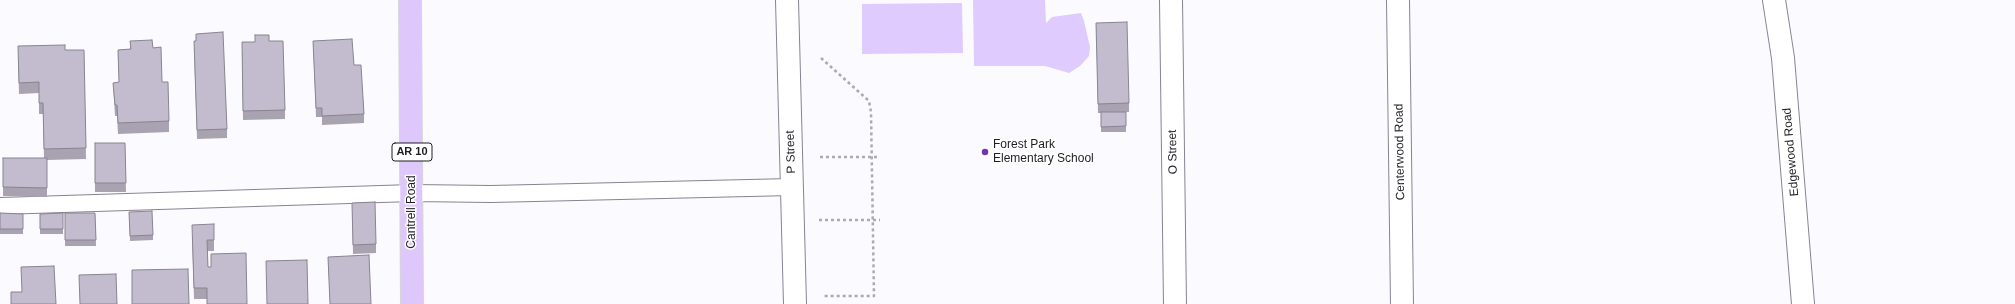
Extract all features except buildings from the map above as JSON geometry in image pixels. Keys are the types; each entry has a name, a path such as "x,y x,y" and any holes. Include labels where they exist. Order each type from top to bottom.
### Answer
{"main road":[{"name":"Cantrell Road","path":"410,0 413,193 412,304"}],"street":[{"name":"P Street","path":"787,0 795,304"},
{"name":"O Street","path":"1171,0 1175,304"},
{"name":"Centerwood Road","path":"1398,0 1402,304"},
{"name":"Edgewood Road","path":"1774,0 1783,58 1804,304"}],"lane":[{"path":"0,206 413,193 498,194 792,187"}],"path":[{"path":"821,58 869,101 871,112 874,296 823,296"},
{"path":"820,157 878,156"},
{"path":"819,220 880,220"}],"shaded area":[{"path":"973,0 1045,0 1046,23 1052,17 1081,13 1090,47 1089,56 1080,66 1069,73 1045,66 974,66"},
{"path":"962,3 963,53 862,54 862,4"}],"place":[{"name":"Forest Park Elementary School","path":"985,152"}]}
